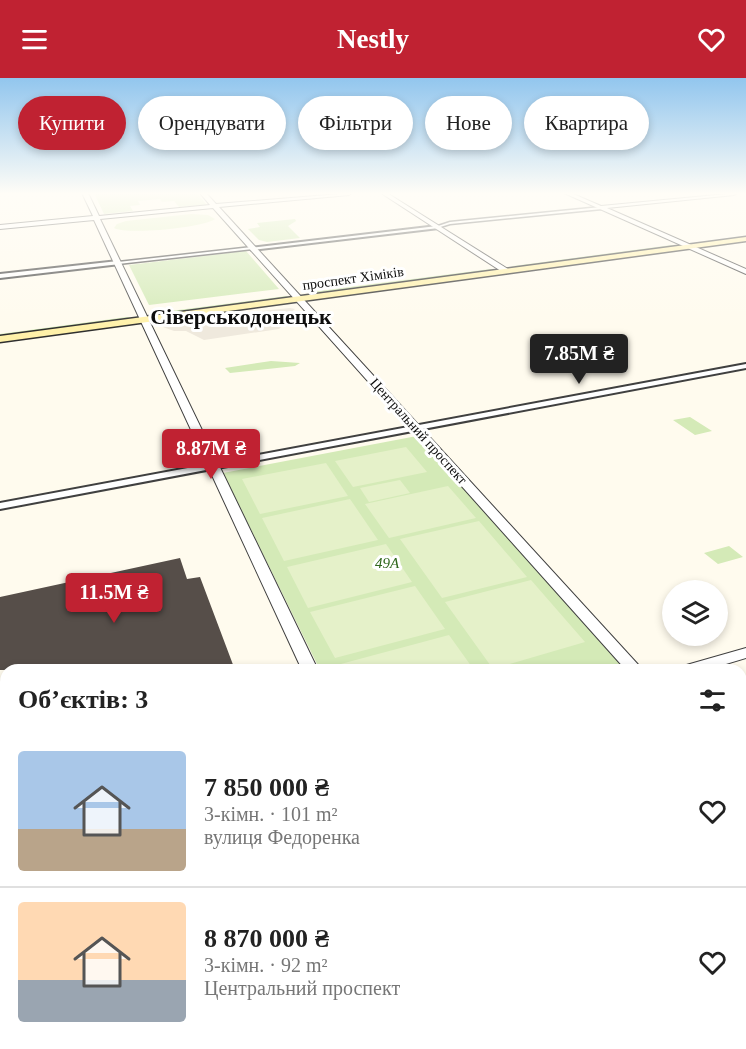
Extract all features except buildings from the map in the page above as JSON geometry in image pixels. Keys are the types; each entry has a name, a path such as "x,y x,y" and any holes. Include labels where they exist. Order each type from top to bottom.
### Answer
{"main road":[{"name":"проспект Хіміків","path":"296,296 706,238"},
{"name":"проспект Хіміків","path":"0,331 507,271 746,239"},
{"name":"проспект Хіміків","path":"0,339 142,316"}],"street":[{"path":"107,238 307,664"},
{"name":"Центральний проспект","path":"243,238 630,664"},
{"path":"0,276 337,238"},
{"path":"455,238 507,271"},
{"path":"670,238 746,272"},
{"path":"0,506 746,366"},
{"path":"709,664 746,653"}],"green space":[{"path":"257,238 297,238 267,242"},
{"path":"677,246 511,267 513,266"},
{"path":"246,251 279,289 149,305 129,265"},
{"path":"496,270 308,294 311,292"},
{"path":"289,297 156,316 155,313"},
{"path":"132,318 0,337 0,334"},
{"path":"271,361 300,363 295,366 230,373 225,368"},
{"path":"690,417 712,431 695,435 673,420"},
{"name":"49А","path":"417,436 622,664 317,664 223,473"},
{"path":"406,447 427,472 353,487 335,461"},
{"path":"326,463 348,496 260,514 242,479"},
{"path":"400,480 410,493 369,502 360,488"},
{"path":"448,486 476,518 389,538 365,504"},
{"path":"350,499 378,540 284,561 262,518"},
{"path":"479,521 527,577 442,598 400,539"},
{"path":"386,544 412,582 308,608 287,567"},
{"path":"729,546 743,557 718,564 704,553"},
{"path":"531,580 585,642 510,664 489,664 445,602"},
{"path":"415,586 445,629 335,658 310,612"},
{"path":"449,635 470,664 341,664"}],"shaded area":[{"path":"295,309 290,313 291,315 283,318 284,324 279,329 204,340 186,331 174,331 163,327 206,317"}],"district":[{"name":"Сіверськодонецьк","path":"241,316"}]}
